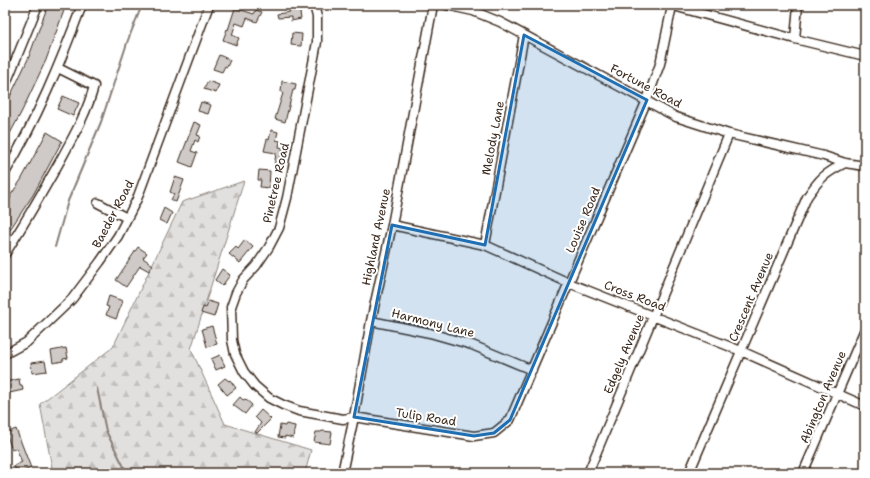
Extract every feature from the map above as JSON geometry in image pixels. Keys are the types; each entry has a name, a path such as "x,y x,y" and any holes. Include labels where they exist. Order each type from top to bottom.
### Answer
{"street":[{"path":"5,86 38,5"},
{"path":"5,173 36,115 58,68 82,5"},
{"name":"Baeder Road","path":"5,354 27,342 72,299 118,236 137,199 209,5"},
{"name":"Pinetree Road","path":"314,5 317,17 317,42 288,198 279,228 269,247 256,266 243,280 236,293 231,307 232,340 235,354 244,372 255,386 269,398 299,411 343,419 354,418"},
{"name":"Highland Avenue","path":"342,473 354,418 371,321 392,225 433,5"},
{"name":"Fortune Road","path":"446,5 473,11 500,22 676,117 729,134 824,156 845,163"},
{"path":"795,39 798,5"},
{"path":"671,6 865,56"},
{"name":"Louise Road","path":"494,433 510,420 647,100 660,64 671,6"},
{"name":"Melody Lane","path":"485,245 524,35"},
{"path":"5,254 38,201 71,142 90,101 94,86 58,68"},
{"name":"Edgely Avenue","path":"588,473 729,134"},
{"path":"845,163 865,166"},
{"name":"Crescent Avenue","path":"689,473 807,197 817,181 845,163"},
{"path":"98,203 127,218"},
{"name":"Cross Road","path":"392,225 485,245 569,283 741,351 865,406"},
{"name":"Harmony Lane","path":"371,321 430,332 472,345 532,370"},
{"name":"Abington Avenue","path":"803,473 865,330"},
{"name":"Tulip Road","path":"354,418 474,436 494,433"}],"highlighted area":[{"path":"524,35 647,100 510,420 494,433 474,436 354,417 392,225 485,245"}],"green space":[{"path":"244,181 191,349 225,424 311,450 305,473 53,473 40,404 113,347 182,202"}],"building":[{"path":"48,5 66,5 46,60 5,143 5,107 28,59"},
{"path":"299,6 301,19 291,21 291,17 278,18 277,14 290,12 289,7"},
{"path":"235,8 254,14 256,10 262,12 257,22 247,18 244,26 236,23 232,35 239,38 236,45 223,40"},
{"path":"292,33 302,34 301,46 291,45"},
{"path":"219,55 230,60 227,67 225,66 222,72 213,69"},
{"path":"208,81 219,85 216,93 204,89"},
{"path":"282,81 296,84 295,90 293,90 285,122 275,119 283,93 281,92"},
{"path":"63,96 79,103 73,116 57,109"},
{"path":"201,102 211,105 208,114 198,111"},
{"path":"194,122 201,125 197,135 200,136 198,142 195,140 191,151 197,153 192,167 179,162"},
{"path":"271,130 278,132 276,140 280,141 279,147 283,148 278,168 274,167 276,153 264,151 267,139 269,140"},
{"path":"47,132 62,141 33,195 5,237 5,206"},
{"path":"259,170 270,171 269,188 260,187 261,180 258,180"},
{"path":"175,177 184,180 176,202 171,200 174,194 170,192"},
{"path":"164,208 172,213 167,224 159,220"},
{"path":"245,240 253,247 240,263 229,254 236,247 238,249"},
{"path":"138,247 147,253 143,258 153,265 149,271 140,266 126,287 116,280"},
{"path":"222,269 230,275 222,286 215,280"},
{"path":"109,296 123,301 116,319 106,315 109,307 106,306"},
{"path":"208,301 218,304 214,317 201,313 203,307 206,308"},
{"path":"212,326 217,344 207,347 202,329"},
{"path":"66,348 68,358 63,359 63,361 53,363 51,351"},
{"path":"220,355 225,366 216,370 211,359"},
{"path":"45,361 47,371 32,373 31,363"},
{"path":"225,378 229,381 230,380 236,388 227,395 218,384"},
{"path":"19,379 23,390 5,394 5,382"},
{"path":"240,397 252,405 245,414 233,405"},
{"path":"261,410 271,419 257,433 255,432 261,423 255,417"},
{"path":"286,424 295,426 293,438 285,436 285,438 278,437 280,425 285,426"},
{"path":"16,429 31,468 24,471 25,473 17,473 14,466 22,462 16,448 12,450 6,433"},
{"path":"316,432 332,432 330,444 314,442"}],"waterway":[{"path":"55,247 68,201 101,122 128,40 142,5"},
{"path":"97,388 106,431 127,473"}],"railway":[{"path":"5,17 9,5"}]}
